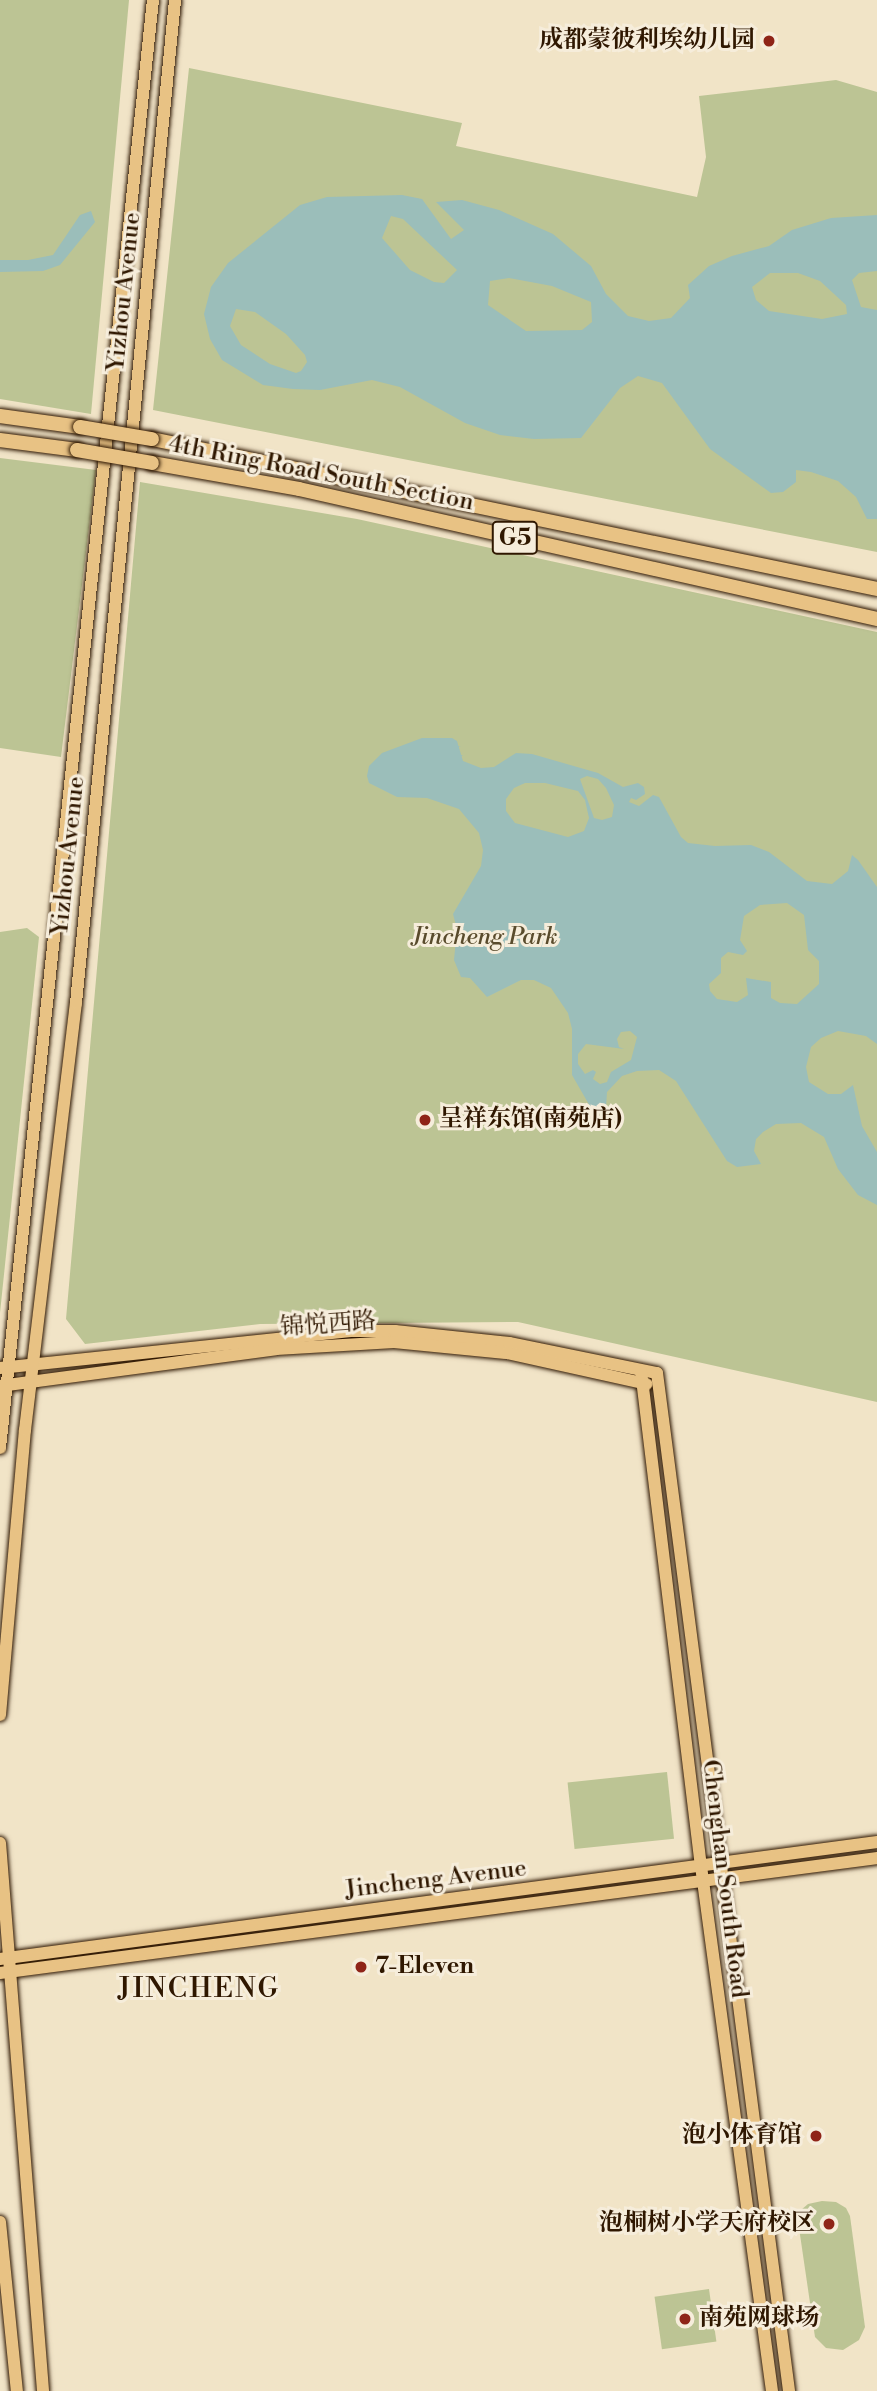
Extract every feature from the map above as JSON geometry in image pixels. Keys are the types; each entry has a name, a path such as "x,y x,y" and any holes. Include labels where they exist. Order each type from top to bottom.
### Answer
{"highway":[{"name":"4th Ring Road South Section","path":"0,416 152,439 877,589"},
{"name":"4th Ring Road South Section","path":"0,440 77,450 299,489 877,619"}],"main road":[{"name":"Yizhou Avenue","path":"0,1448 3,1368 153,0"},
{"name":"Yizhou Avenue","path":"0,1715 25,1430 33,1382 77,990 175,0"},
{"name":"锦悦西路","path":"3,1368 353,1331 395,1331 509,1343 642,1377"},
{"name":"锦悦西路","path":"3,1385 276,1349 354,1342 394,1342 508,1353 657,1380"},
{"name":"Chenghan South Road","path":"642,1377 702,1880 772,2391"},
{"name":"Chenghan South Road","path":"657,1380 789,2391"},
{"name":"Jincheng Avenue","path":"5,1958 877,1842"},
{"path":"0,1843 5,1972 43,2391"},
{"name":"Jincheng Avenue","path":"5,1972 877,1858"},
{"path":"0,2222 16,2391"}],"green space":[{"path":"0,0 129,0 91,414 0,399"},
{"path":"189,68 462,123 456,146 697,197 706,157 699,96 836,80 877,92 877,552 153,410"},
{"path":"0,458 96,470 61,757 0,748"},
{"name":"Jincheng Park","path":"140,482 357,519 877,632 877,1402 518,1322 260,1324 85,1344 66,1319"},
{"path":"27,928 39,937 0,1313 0,932"},
{"path":"667,1772 674,1839 575,1849 568,1782"},
{"path":"836,2202 846,2208 850,2216 865,2327 859,2340 843,2350 826,2348 815,2337 798,2221 801,2210 808,2204"},
{"name":"南苑网球场","path":"709,2289 716,2341 662,2349 655,2297"}],"water":[{"path":"402,195 422,199 451,239 464,230 436,202 462,200 499,210 553,234 591,266 606,294 628,316 649,321 671,318 690,298 688,285 709,266 732,256 769,246 792,230 831,218 877,215 877,271 859,273 852,280 861,307 877,310 877,519 867,519 856,497 838,481 811,472 796,470 796,482 783,492 771,493 710,449 662,383 638,376 620,388 581,438 534,439 500,435 465,423 400,387 372,380 320,390 263,385 222,360 210,339 204,314 211,287 228,263 300,205 327,197","holes":["391,216 403,219 457,270 444,283 434,282 410,270 382,238","770,273 798,273 820,281 846,305 847,314 822,319 769,311 756,300 752,287","509,278 552,286 591,302 592,322 582,330 526,331 488,305 490,281","236,309 255,312 286,334 305,355 307,362 301,371 296,373 270,364 241,345 230,326"]},
{"path":"91,211 95,222 60,265 43,271 0,272 0,260 28,260 53,255 80,215"},
{"path":"422,738 452,738 457,741 463,761 481,768 494,767 516,753 532,754 598,773 623,787 638,783 644,787 645,794 636,800 631,798 629,802 639,806 653,795 659,797 681,837 688,843 715,846 751,845 769,852 807,881 832,884 848,871 852,855 858,860 877,887 877,1044 866,1036 838,1031 821,1038 811,1047 806,1067 809,1082 828,1094 841,1094 853,1085 862,1126 877,1152 877,1205 858,1195 838,1169 824,1137 801,1123 776,1124 756,1139 754,1151 761,1164 737,1167 727,1161 676,1081 659,1070 637,1071 622,1076 607,1092 606,1108 591,1108 572,1075 572,1029 568,1013 551,988 534,980 521,980 487,997 470,978 461,977 454,960 457,929 453,914 481,866 483,850 479,833 459,809 427,798 397,797 369,783 369,766 382,753","holes":["587,776 598,779 606,788 614,805 612,817 602,820 594,818 580,779","525,783 545,783 578,791 585,800 589,818 584,831 568,837 515,823 506,811 506,799 514,788","787,903 804,915 808,950 819,961 819,984 797,1004 780,1003 771,998 771,982 746,978 748,995 737,1002 717,999 710,991 709,984 721,973 721,958 728,952 743,955 747,951 740,940 744,916 760,905","630,1031 637,1037 631,1060 611,1072 607,1082 600,1084 593,1079 596,1072 593,1070 585,1074 578,1064 578,1054 586,1044 624,1049 619,1047 617,1039 621,1032"]}],"place":[{"name":"成都蒙彼利埃幼儿园","path":"769,41"},
{"name":"呈祥东馆(南苑店)","path":"425,1120"},
{"name":"7-Eleven","path":"361,1967"},
{"name":"泡小体育馆","path":"816,2136"},
{"name":"泡桐树小学天府校区","path":"829,2224"},
{"name":"南苑网球场","path":"685,2319"}],"district":[{"name":"JINCHENG","path":"199,1989"}]}
